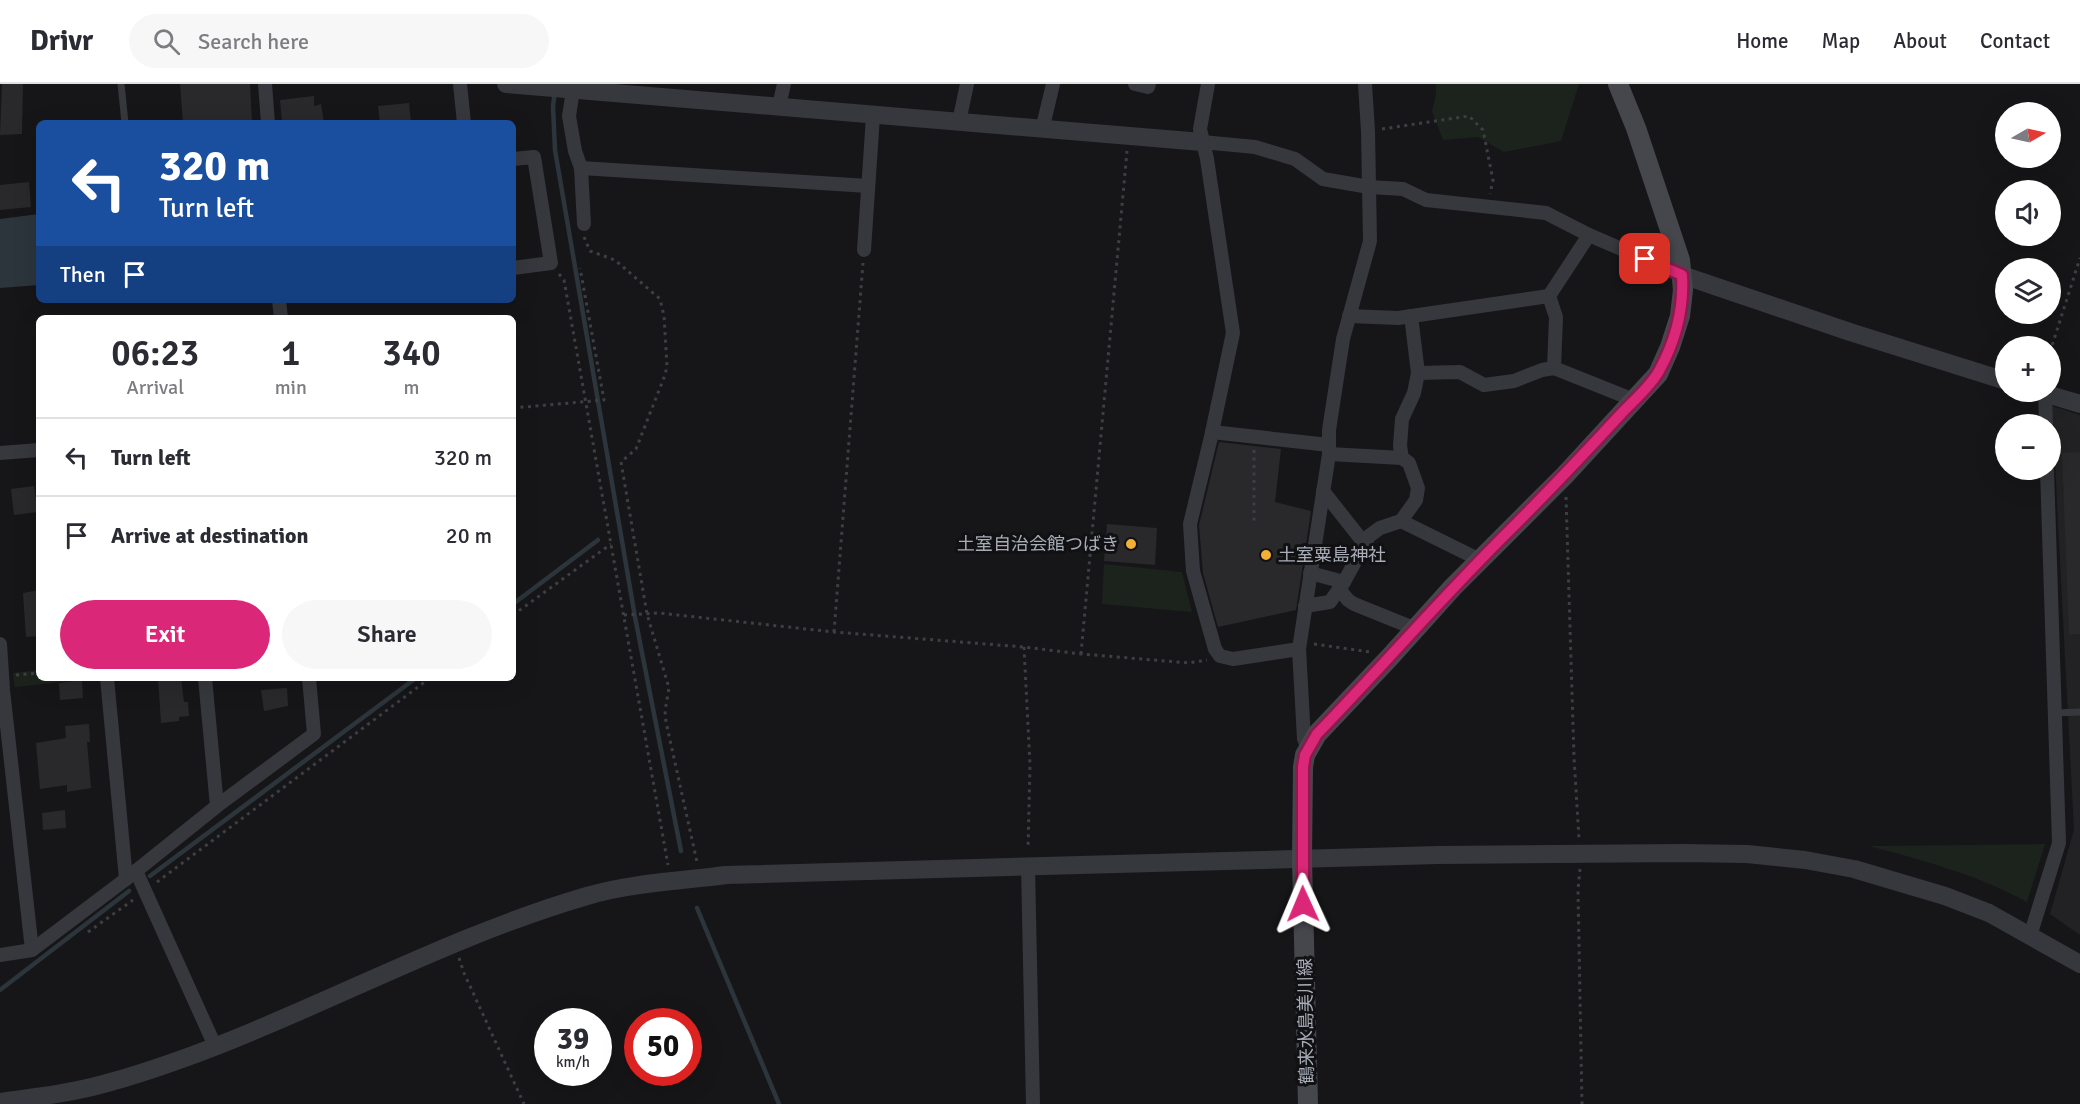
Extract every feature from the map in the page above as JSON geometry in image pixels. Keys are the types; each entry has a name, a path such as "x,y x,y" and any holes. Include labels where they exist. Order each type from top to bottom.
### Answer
{"main road":[{"name":"鶴来水島美川線","path":"1308,1104 1302,859 1303,767 1308,748 1317,734 1480,560 1566,475 1658,374 1680,316 1683,290 1680,260 1636,128 1617,84"}],"street":[{"path":"265,84 268,120"},
{"path":"460,84 464,120"},
{"path":"506,84 1255,147 1295,159 1323,179 1369,187 1403,189 1426,200 1546,213 1589,235 1682,275 1850,333 1995,378"},
{"path":"779,106 784,84"},
{"path":"958,122 967,84"},
{"path":"1042,130 1053,84"},
{"path":"1135,84 1148,87 1149,84"},
{"path":"1208,84 1200,129 1207,159 1233,333 1190,524 1193,571 1215,649 1220,656 1233,659 1299,645"},
{"path":"1308,748 1304,739 1299,645 1323,491 1329,449 1329,430 1343,339 1370,241 1365,84"},
{"path":"563,88 575,151 581,168 584,224"},
{"path":"864,250 873,116"},
{"path":"516,159 534,157 551,263 516,268"},
{"path":"581,168 868,186"},
{"path":"1349,316 1398,318 1549,296 1589,235"},
{"path":"1549,296 1556,316 1554,368"},
{"path":"1402,458 1400,446 1402,418 1414,393 1418,373 1411,316"},
{"path":"1418,373 1460,372 1484,385 1514,381 1542,370 1554,368 1634,400"},
{"path":"2061,398 2080,404"},
{"path":"1212,432 1402,458 1409,463 1418,488 1416,500 1401,521 1380,528 1369,536 1342,586 1330,602 1305,606"},
{"path":"0,453 36,450"},
{"path":"2030,936 2059,843 2048,480"},
{"path":"1323,491 1364,543"},
{"path":"1401,521 1480,560"},
{"path":"1310,573 1342,586 1348,600 1354,604 1416,629"},
{"path":"0,644 2,685 32,950"},
{"path":"107,681 131,875 145,891 215,1046"},
{"path":"205,681 217,806"},
{"path":"0,955 32,950 217,806 314,734 309,681"},
{"path":"0,1102 66,1093 107,1083 215,1046 514,920 590,896 726,875 1581,853 1747,854 1854,868 1956,900 1989,913 2080,964"},
{"path":"1028,867 1033,1104"}],"lane":[{"path":"122,84 125,120"},
{"path":"2055,713 2080,712"}],"path":[{"path":"1368,131 1469,116 1483,130 1493,180 1488,207"},
{"path":"1081,654 1128,137"},
{"path":"584,224 584,236 590,251 615,260 660,299 664,316 667,366 665,375 636,449 621,462 647,614 669,688 665,711 666,722 701,878"},
{"path":"834,632 864,250"},
{"path":"2055,336 2080,258"},
{"path":"551,263 564,280 671,882"},
{"path":"516,408 604,400 580,268"},
{"path":"1254,436 1254,524"},
{"path":"1566,475 1574,757 1581,853 1578,890 1582,1104"},
{"path":"516,613 611,544"},
{"path":"624,615 659,613 834,632 1189,663 1220,656"},
{"path":"1299,645 1393,655"},
{"path":"1024,647 1030,765 1028,867"},
{"path":"2,685 36,674"},
{"path":"88,932 426,681"},
{"path":"455,944 464,973 524,1104"}],"shaded area":[{"path":"1436,84 1579,84 1561,141 1504,152 1478,137 1443,140 1432,111"},
{"path":"36,214 36,285 0,288 0,219"},
{"path":"2052,406 2080,415 2080,935 2050,914 2074,830 2056,480 2061,480 2061,414 2052,414"},
{"path":"1104,564 1182,572 1192,612 1102,604"},
{"path":"36,670 36,681 72,681 15,687 13,673"},
{"path":"2045,844 2027,902 1969,876 1869,846"}],"building":[{"path":"2,84 23,84 22,134 0,135"},
{"path":"180,84 250,84 252,120 183,120"},
{"path":"314,96 314,106 321,104 324,120 282,120 280,100"},
{"path":"409,103 411,120 380,120 378,106"},
{"path":"29,182 31,207 0,210 0,185"},
{"path":"1219,442 1281,449 1275,502 1311,511 1296,610 1218,627 1203,573 1199,525"},
{"path":"2080,452 2080,634 2069,634 2062,453"},
{"path":"34,486 36,512 14,515 11,489"},
{"name":"土室自治会館つばき","path":"1107,524 1157,528 1155,565 1104,561"},
{"path":"36,591 36,636 26,637 23,593"},
{"path":"82,681 83,698 60,700 59,683"},
{"path":"158,681 181,681 184,702 188,702 189,716 179,717 179,721 161,723"},
{"path":"287,688 288,706 264,711 261,690"},
{"path":"89,724 90,742 87,742 91,788 67,792 67,785 40,789 36,743 66,738 65,726"},
{"path":"65,810 66,828 43,830 42,813"}],"waterway":[{"path":"555,91 553,106 555,150 635,617 681,851"},
{"path":"516,602 598,540"},
{"path":"150,876 412,681"},
{"path":"0,990 129,891"},
{"path":"697,908 779,1104"}],"place":[{"name":"土室自治会館つばき","path":"1131,544"},
{"name":"土室粟島神社","path":"1266,555"}],"route":[{"path":"1303,904 1303,767 1308,748 1317,734 1453,586 1566,475 1658,374 1680,316 1682,275 1645,259"}]}
